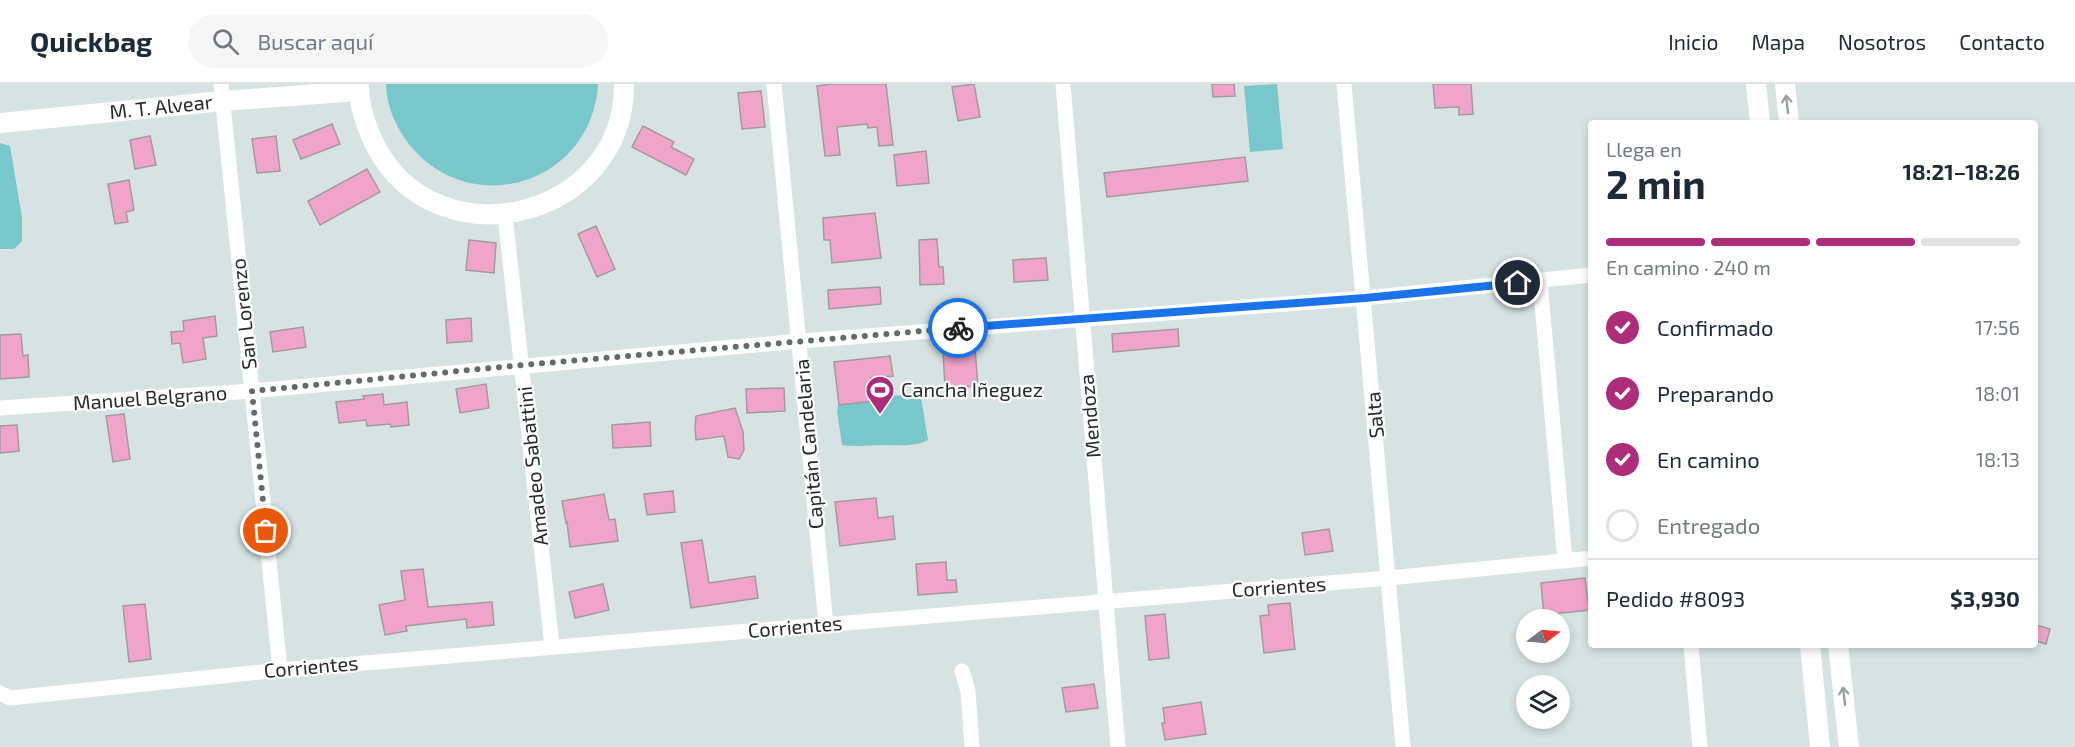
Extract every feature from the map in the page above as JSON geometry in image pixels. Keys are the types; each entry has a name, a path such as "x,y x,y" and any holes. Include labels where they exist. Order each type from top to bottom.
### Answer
{"street":[{"path":"359,88 366,126 382,158 406,184 436,203 470,214 506,215 540,207 571,190 597,165 615,134 624,100 624,84"},
{"name":"Capitán Candelaria","path":"774,84 826,625"},
{"name":"Mendoza","path":"1064,84 1118,747"},
{"name":"Salta","path":"1344,84 1365,298 1403,747"},
{"path":"1756,84 1760,120"},
{"path":"1785,84 1789,120"},
{"name":"M. T. Alvear","path":"0,123 222,93 359,88"},
{"name":"San Lorenzo","path":"222,93 280,670"},
{"name":"Amadeo Sabattini","path":"506,215 552,646"},
{"name":"Manuel Belgrano","path":"0,408 252,391 800,341 1365,298 1588,275"},
{"path":"1540,281 1565,561"},
{"name":"Corrientes","path":"0,693 10,698 280,670 1389,578 1588,558"},
{"path":"1691,648 1700,747"},
{"path":"1810,648 1820,747"},
{"path":"1838,648 1849,747"},
{"path":"962,671 968,691 972,747"}],"shaded area":[{"path":"386,84 598,84 591,118 574,147 552,167 524,181 494,185 463,181 434,167 408,143 392,115"},
{"path":"1277,84 1283,149 1250,152 1244,86"},
{"path":"0,143 10,146 22,218 22,241 14,249 0,249"},
{"name":"Cancha Iñeguez","path":"913,395 921,397 928,440 907,445 842,445 837,411 839,401 877,396"}],"building":[{"path":"886,84 893,145 879,146 877,127 868,128 867,124 837,127 840,155 825,156 817,86"},
{"path":"974,84 980,117 958,121 952,87"},
{"path":"1212,84 1234,84 1235,96 1213,97"},
{"path":"1433,84 1471,84 1473,114 1459,115 1459,107 1435,108"},
{"path":"761,91 765,127 742,129 738,93"},
{"path":"332,124 340,144 301,159 293,140"},
{"path":"643,126 674,142 671,147 694,159 686,175 632,147"},
{"path":"150,136 156,165 135,169 130,140"},
{"path":"276,136 280,171 257,173 252,139"},
{"path":"926,151 929,183 897,186 894,155"},
{"path":"1245,157 1248,181 1107,197 1104,173"},
{"path":"367,169 380,192 320,225 308,201"},
{"path":"129,180 134,210 126,212 128,222 115,224 108,184"},
{"path":"875,213 881,258 832,263 830,240 824,240 823,218"},
{"path":"596,226 615,269 597,277 578,234"},
{"path":"937,239 939,267 943,267 944,284 920,285 919,240"},
{"path":"469,240 496,243 494,273 466,270"},
{"path":"1046,258 1048,280 1014,282 1013,260"},
{"path":"880,287 881,304 829,309 828,290"},
{"path":"215,316 217,336 203,338 206,359 183,363 180,343 172,344 171,332 184,331 183,321"},
{"path":"471,318 472,341 447,343 446,320"},
{"path":"303,327 306,347 273,352 270,332"},
{"path":"1178,329 1179,346 1113,352 1112,334"},
{"path":"21,334 23,356 28,355 29,377 0,379 0,335"},
{"path":"975,349 978,386 945,388 943,350"},
{"path":"890,356 893,376 870,378 873,401 839,405 834,362"},
{"path":"486,384 489,408 460,413 456,389"},
{"path":"784,388 785,411 747,413 746,389"},
{"path":"383,394 384,405 407,402 409,425 367,426 366,420 339,423 336,402"},
{"path":"735,408 743,432 744,450 739,459 728,457 724,436 696,440 696,416"},
{"path":"124,414 130,459 113,462 106,416"},
{"path":"650,422 651,446 613,448 612,425"},
{"path":"17,425 19,451 0,453 0,426"},
{"path":"673,491 675,512 647,515 644,494"},
{"path":"604,494 609,520 615,519 618,541 570,547 562,501"},
{"path":"876,498 878,518 893,516 895,539 840,546 835,502"},
{"path":"1329,529 1333,551 1305,555 1302,533"},
{"path":"702,540 709,583 755,576 758,598 691,608 681,543"},
{"path":"946,562 947,580 956,580 957,592 918,595 916,564"},
{"path":"423,569 428,607 492,602 494,625 467,628 466,619 406,626 407,631 385,635 379,605 405,600 401,571"},
{"path":"1585,578 1588,610 1570,612 1570,609 1543,609 1541,583"},
{"path":"603,584 609,610 575,618 569,592"},
{"path":"1290,603 1295,649 1264,653 1260,616 1269,615 1268,605"},
{"path":"145,604 151,659 129,662 123,606"},
{"path":"1165,614 1169,658 1149,660 1145,616"},
{"path":"2038,626 2050,629 2046,644 2038,642"},
{"path":"1094,684 1098,708 1066,712 1062,688"},
{"path":"1201,702 1206,734 1165,740 1162,723 1165,723 1163,708"}],"way so far":[{"path":"266,531 252,391 522,365 958,328"}],"place":[{"name":"Cancha Iñeguez","path":"880,416"}],"route":[{"path":"958,328 1365,298 1518,283"}]}
